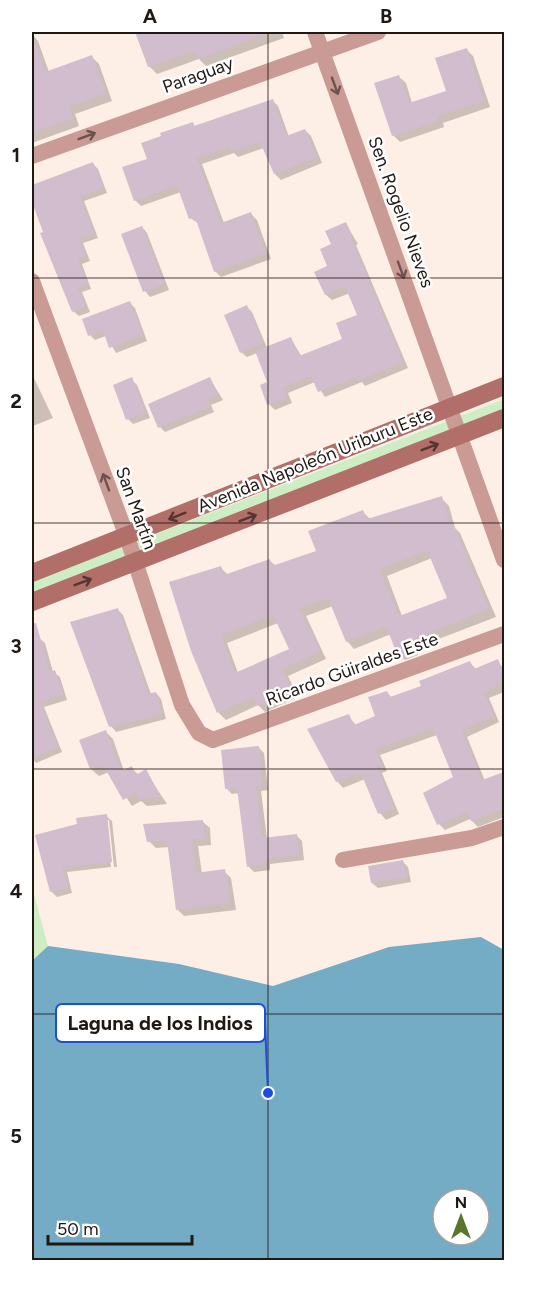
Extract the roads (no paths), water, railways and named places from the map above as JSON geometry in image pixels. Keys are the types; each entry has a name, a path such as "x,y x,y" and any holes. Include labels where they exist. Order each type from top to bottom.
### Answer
{"main road":[{"name":"Avenida Napoleón Uriburu Este","path":"32,573 504,386"},
{"name":"Avenida Napoleón Uriburu Este","path":"32,602 504,418"}],"street":[{"name":"Sen. Rogelio Nieves","path":"315,32 504,560"},
{"name":"Paraguay","path":"32,156 378,32"},
{"name":"San Martín","path":"32,281 127,537 182,705 199,733 213,740"},
{"name":"Ricardo Güiraldes Este","path":"213,740 504,634"},
{"path":"343,860 472,838 504,826"}],"water":[{"path":"481,937 504,950 504,1260 32,1260 32,961 48,946 179,964 273,986 389,947"}],"place":[{"name":"Laguna de los Indios","path":"268,1093"}]}
